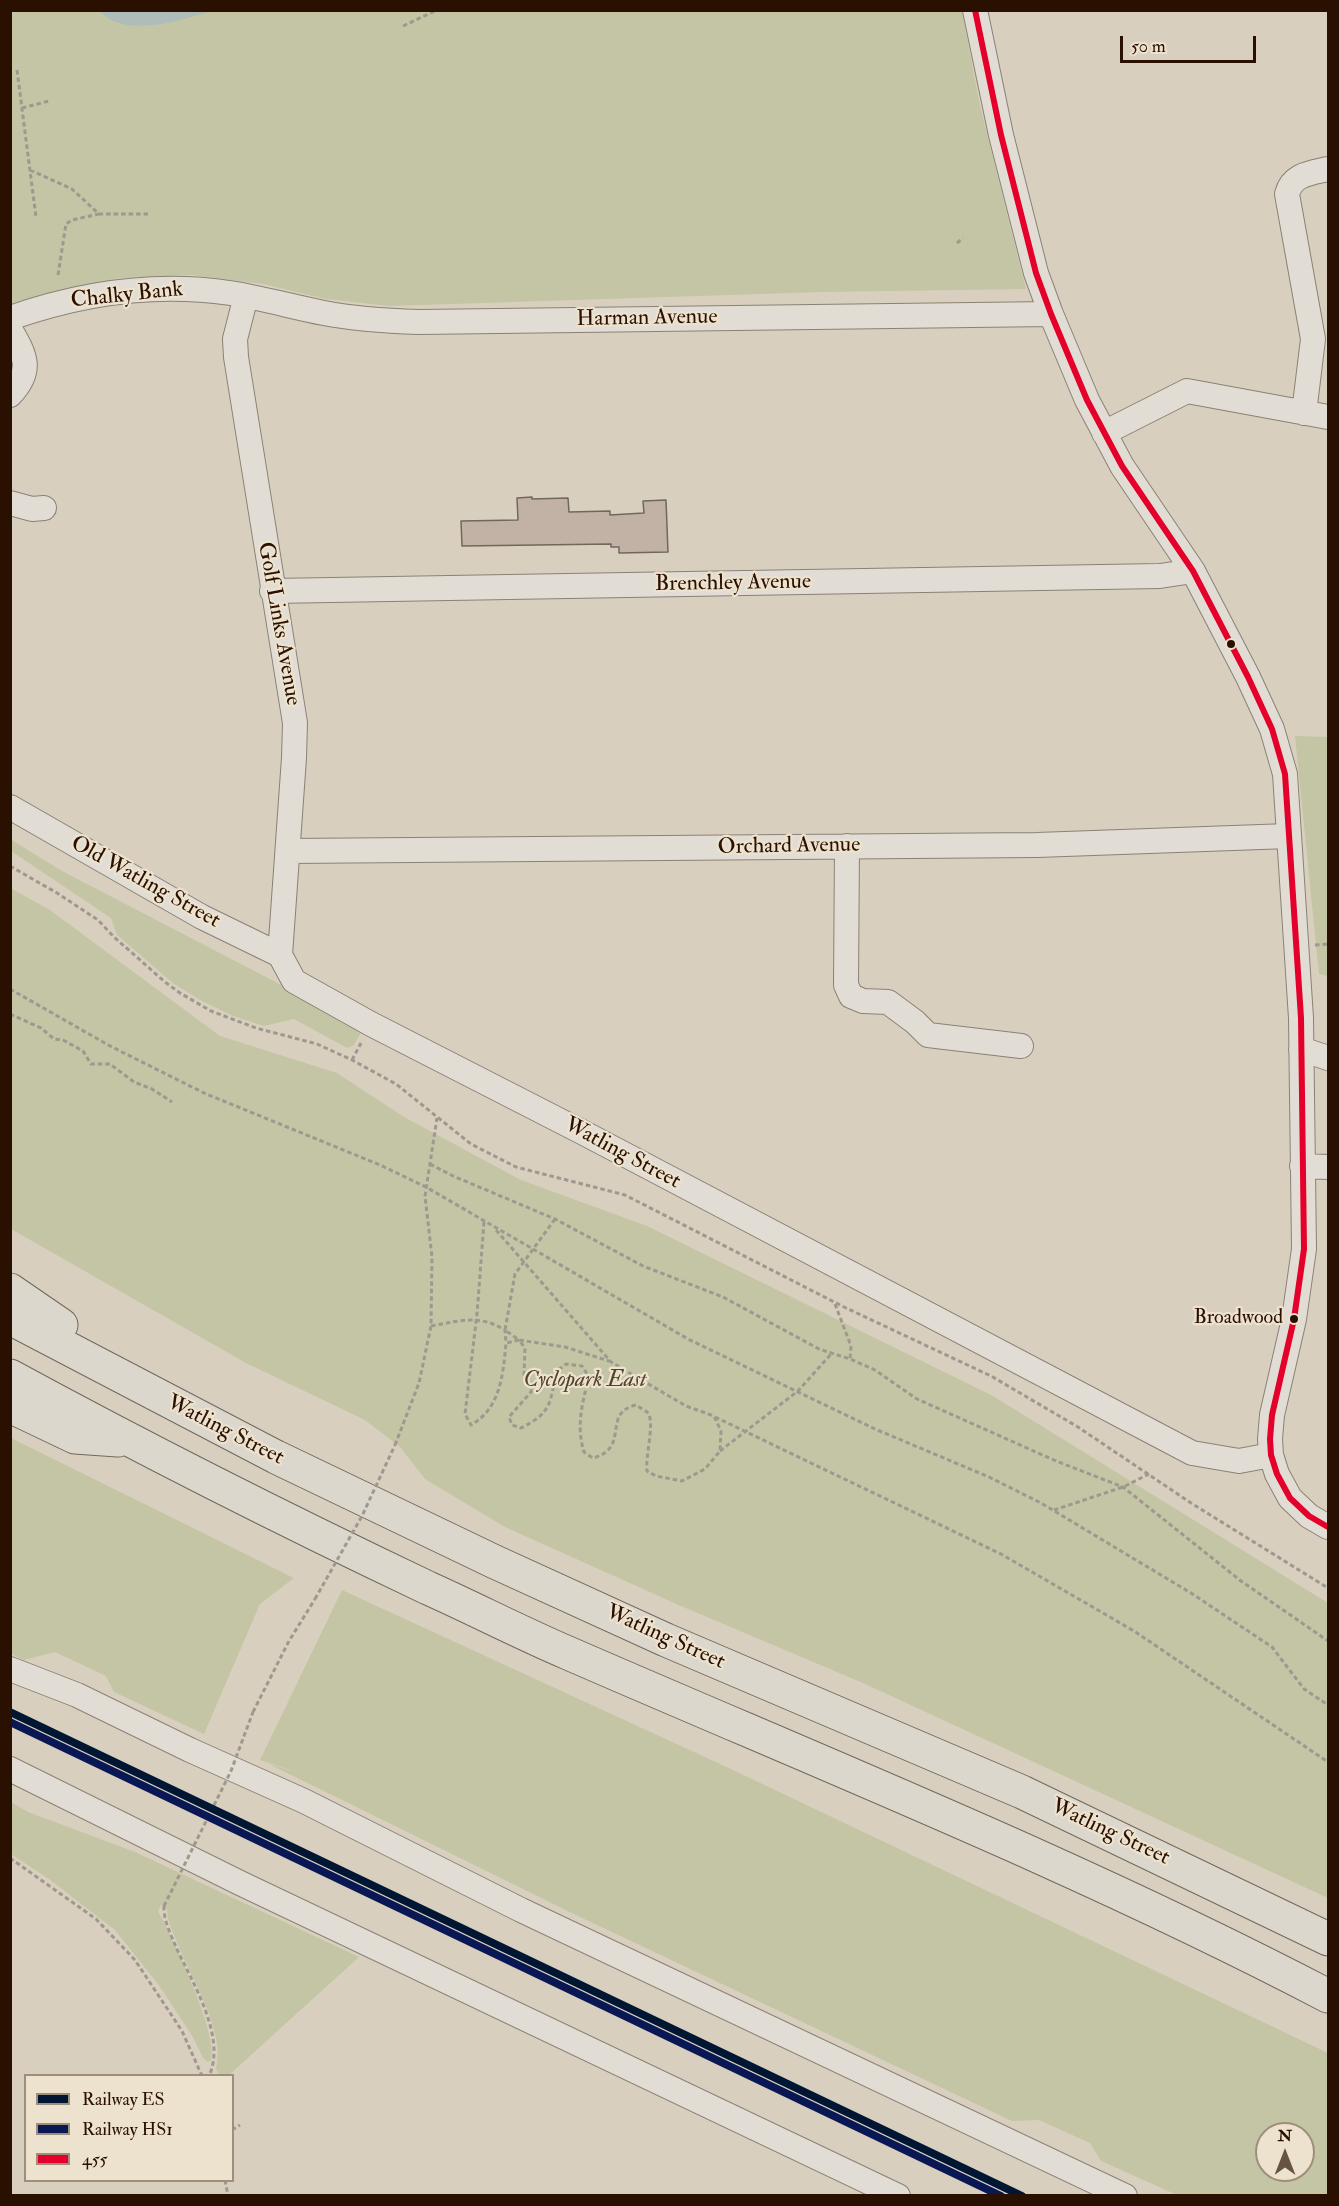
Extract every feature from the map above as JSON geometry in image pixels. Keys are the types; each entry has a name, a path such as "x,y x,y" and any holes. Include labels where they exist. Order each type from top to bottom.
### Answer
{"highway":[{"path":"10,1290 161,1398"},
{"name":"Watling Street","path":"10,1318 276,1457 495,1562 666,1640 1022,1792 1329,1939"},
{"path":"10,1376 129,1441 357,1554 564,1652 785,1745 1062,1866 1329,1996"},
{"path":"10,1406 75,1437 129,1441"}],"street":[{"path":"975,10 1012,181 1036,273 1051,314 1087,400 1104,433 1122,466 1193,571 1248,677 1272,729 1285,774 1301,1018 1304,1249 1294,1319 1271,1424 1271,1455 1281,1484 1293,1502 1314,1520 1329,1527"},
{"path":"1304,413 1313,339 1287,194 1296,178 1329,169"},
{"name":"Chalky Bank","path":"10,318 78,298 135,290 180,289 246,296"},
{"name":"Harman Avenue","path":"246,296 334,315 419,322 1051,314"},
{"name":"Golf Links Avenue","path":"246,296 235,339 236,357 295,723 280,955"},
{"path":"10,329 26,363 23,379 10,395"},
{"path":"1104,433 1187,392 1329,417"},
{"path":"10,503 44,510"},
{"name":"Brenchley Avenue","path":"272,591 1126,577 1160,576 1193,571"},
{"name":"Old Watling Street","path":"10,807 202,917 280,955"},
{"name":"Orchard Avenue","path":"288,851 1135,843 1289,836"},
{"path":"847,846 846,985 851,996 863,1001 888,1002 928,1035 1021,1046"},
{"name":"Watling Street","path":"280,955 294,981 371,1024 582,1132 1192,1453 1239,1461 1271,1455"},
{"path":"1301,1049 1329,1058"},
{"path":"1302,1166 1329,1167"},
{"path":"10,1669 77,1695 190,1750 304,1801 521,1910 1125,2196"},
{"path":"10,1769 240,1883 898,2196"}],"path":[{"path":"403,26 437,10"},
{"path":"17,70 36,217"},
{"path":"22,108 49,101"},
{"path":"30,170 72,189 99,214"},
{"path":"58,274 66,224 72,220 99,214 148,214"},
{"path":"957,243 963,238"},
{"path":"10,866 57,892 98,920 155,973 189,999 231,1019 311,1042 352,1059 396,1084 471,1144 516,1167 624,1195 835,1302 991,1376 1078,1427 1329,1588"},
{"path":"10,989 110,1046 204,1093 380,1165 426,1187 688,1339 875,1429 989,1477 1054,1510 1191,1593 1272,1647 1304,1689 1329,1705"},
{"path":"10,1014 41,1028 54,1040 63,1040 83,1051 92,1064 110,1064 134,1082 152,1089 172,1102"},
{"path":"210,2074 214,2059 212,2033 173,1939 164,1914 164,1906 231,1771 253,1712 289,1641 362,1516 395,1445 419,1383 431,1326 432,1257 425,1196 437,1118"},
{"path":"430,1164 555,1219 643,1266 723,1297 819,1349 875,1370 918,1399 1056,1461 1123,1487 1241,1581 1329,1641"},
{"path":"484,1222 465,1414 471,1425 481,1419 493,1406 503,1370 505,1330 515,1274 555,1219"},
{"path":"494,1228 611,1362"},
{"path":"835,1302 851,1346 850,1359"},
{"path":"431,1326 476,1319 491,1322 519,1340 525,1348 524,1376 532,1382 531,1392 509,1417 512,1425 521,1428 537,1420 550,1406 557,1371 566,1364 582,1366 589,1377 582,1407 579,1436 584,1452 593,1458 610,1450 615,1439 618,1418 626,1407 636,1405 648,1412 650,1419 646,1461 648,1471 656,1476 682,1481 705,1468 720,1451 798,1391 832,1353"},
{"path":"506,1343 519,1340 565,1347 611,1362 686,1406 714,1416 1001,1554 1134,1631 1329,1762"},
{"path":"714,1416 721,1431 720,1451"},
{"path":"1054,1510 1123,1487 1149,1474"},
{"path":"10,1858 96,1918 135,1960 182,2031 201,2074"},
{"path":"234,2129 240,2125"}],"green space":[{"path":"11,10 962,11 980,106 1026,289 822,292 389,306 326,299 263,284 192,275 120,278 11,303"},
{"path":"1295,736 1328,737 1328,976 1319,974"},
{"path":"10,839 62,871 364,1028 353,1046 347,1048 294,1019 264,1026 233,1016 200,1000 173,983 117,935 111,918 11,851"},
{"name":"Cyclopark East","path":"10,888 50,910 220,1036 337,1073 404,1117 521,1180 647,1226 993,1396 1328,1603 1328,1898 863,1683 681,1606 505,1527 425,1479 400,1447 365,1420 246,1363 11,1229"},
{"path":"11,1438 294,1578 260,1604 204,1734 114,1692 106,1676 55,1652 24,1660 11,1654"},
{"path":"342,1590 733,1770 1328,2053 1328,2195 1177,2195 1101,2161 1090,2143 1039,2120 1012,2121 578,1916 269,1764 302,1774 260,1760"},
{"path":"11,1802 28,1812 135,1852 359,1957 230,2074 219,2074 216,2069 218,2054 211,2021 182,1955 169,1921 167,1909 161,1905 158,1911 193,1986 208,2030 212,2047 211,2060 208,2062 203,2058 193,2037 158,1984 115,1930 49,1879 11,1854"}],"shaded area":[{"path":"100,11 212,11 185,19 138,26 110,19"}],"building":[{"path":"532,497 532,499 568,498 569,512 610,511 610,515 644,513 643,501 666,500 668,552 619,553 619,547 611,547 611,544 462,546 461,521 518,520 517,498"}],"rail line":[{"name":"ES","path":"10,1712 1022,2196"},
{"name":"HS1","path":"10,1722 1001,2196"}],"transit line":[{"name":"455","path":"975,10 1001,135 1036,273 1051,314 1087,400 1122,466 1193,571 1248,677 1272,729 1285,774 1301,1018 1304,1249 1294,1319 1272,1415 1270,1439 1271,1455 1277,1474 1290,1498 1309,1516 1328,1527"}],"place":[{"name":"Broadwood","path":"1294,1319"}]}
